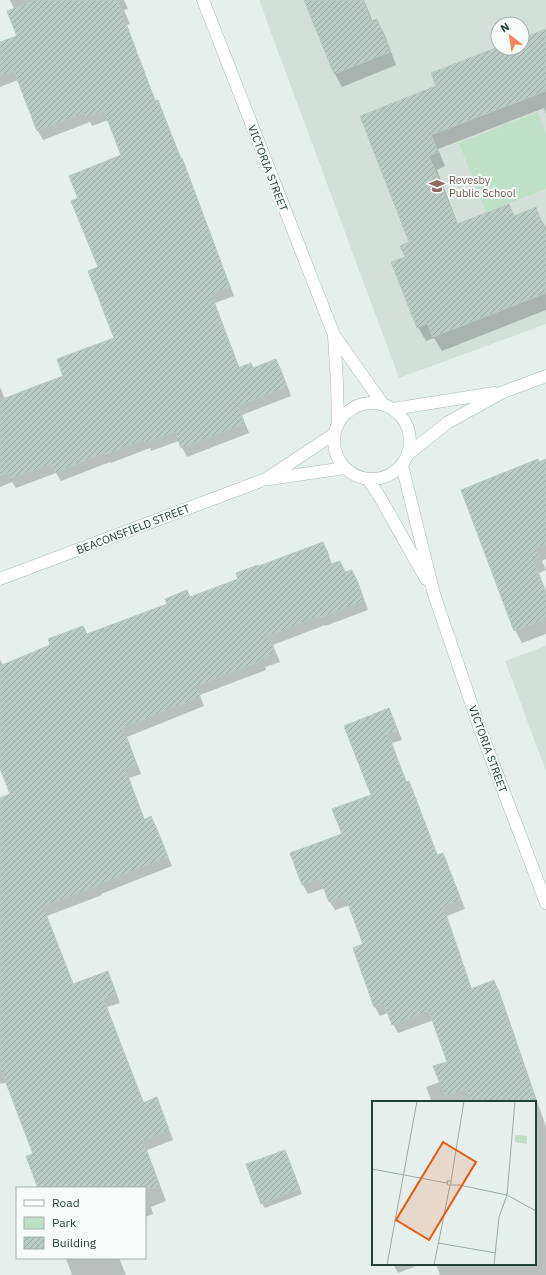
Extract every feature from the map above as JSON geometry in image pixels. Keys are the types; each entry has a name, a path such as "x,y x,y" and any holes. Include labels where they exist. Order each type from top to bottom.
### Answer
{"street":[{"name":"VICTORIA STREET","path":"203,0 334,335 382,403"},
{"name":"VICTORIA STREET","path":"334,335 338,422"},
{"path":"408,454 446,423 503,392 546,376"},
{"path":"394,409 503,392"},
{"path":"369,402 382,403 394,409 403,418 408,429 410,442 408,454 402,465 392,473 380,478 368,479 356,476 345,468 338,459 334,447 334,434 338,422 346,412 357,405 369,402"},
{"name":"BEACONSFIELD STREET","path":"266,479 334,434"},
{"name":"VICTORIA STREET","path":"402,465 434,594 480,729 546,903"},
{"name":"BEACONSFIELD STREET","path":"0,579 266,479 345,468"},
{"name":"VICTORIA STREET","path":"368,479 381,499 434,594"}],"shaded area":[{"name":"Revesby Public School","path":"259,0 546,0 546,324 399,378"},
{"path":"546,646 546,771 505,661"}],"green space":[{"path":"538,112 546,134 546,189 486,212 459,143"}],"building":[{"path":"35,0 117,0 155,101 158,100 180,159 182,158 230,287 211,294 238,368 251,363 253,368 276,359 287,387 238,406 244,424 181,448 175,432 145,443 144,440 105,455 104,453 55,473 51,464 10,479 8,473 0,476 0,400 63,376 57,359 114,338 88,271 98,267 71,201 78,198 69,176 121,155 104,111 86,118 85,113 37,131 14,71 0,76 0,42 17,36 7,11"},
{"path":"304,0 363,0 371,21 377,19 390,52 334,74"},
{"path":"546,29 546,91 431,135 438,152 429,156 457,224 509,204 514,216 536,207 546,233 546,293 433,337 427,323 417,328 391,262 405,257 400,246 409,242 360,116 436,86 431,73 490,50 490,56 530,56 530,35"},
{"path":"538,459 539,462 546,459 546,544 535,548 539,557 533,560 546,595 546,619 514,631 461,490"},
{"path":"323,542 331,564 340,561 345,572 352,570 364,601 320,618 319,616 268,636 275,653 260,659 261,661 196,686 200,697 122,728 136,765 125,769 144,820 151,816 168,857 43,907 73,984 108,971 116,994 103,999 143,1103 157,1097 169,1131 143,1141 160,1188 38,1187 26,1156 33,1154 0,1067 0,798 10,794 0,768 0,666 50,645 48,639 83,626 87,634 167,604 165,599 187,590 190,597 238,579 236,573 258,565 259,566"},
{"path":"389,708 398,731 387,734 406,782 409,781 437,855 443,853 461,900 443,907 471,989 494,980 536,1101 471,1101 466,1089 445,1096 433,1066 447,1062 429,1011 392,1025 384,1004 374,1007 353,948 363,944 345,896 329,902 320,879 302,885 290,853 342,834 332,809 371,795 344,726"},
{"path":"285,1150 300,1189 261,1204 246,1164"}],"place":[{"name":"Revesby Public School","path":"437,186"}]}
